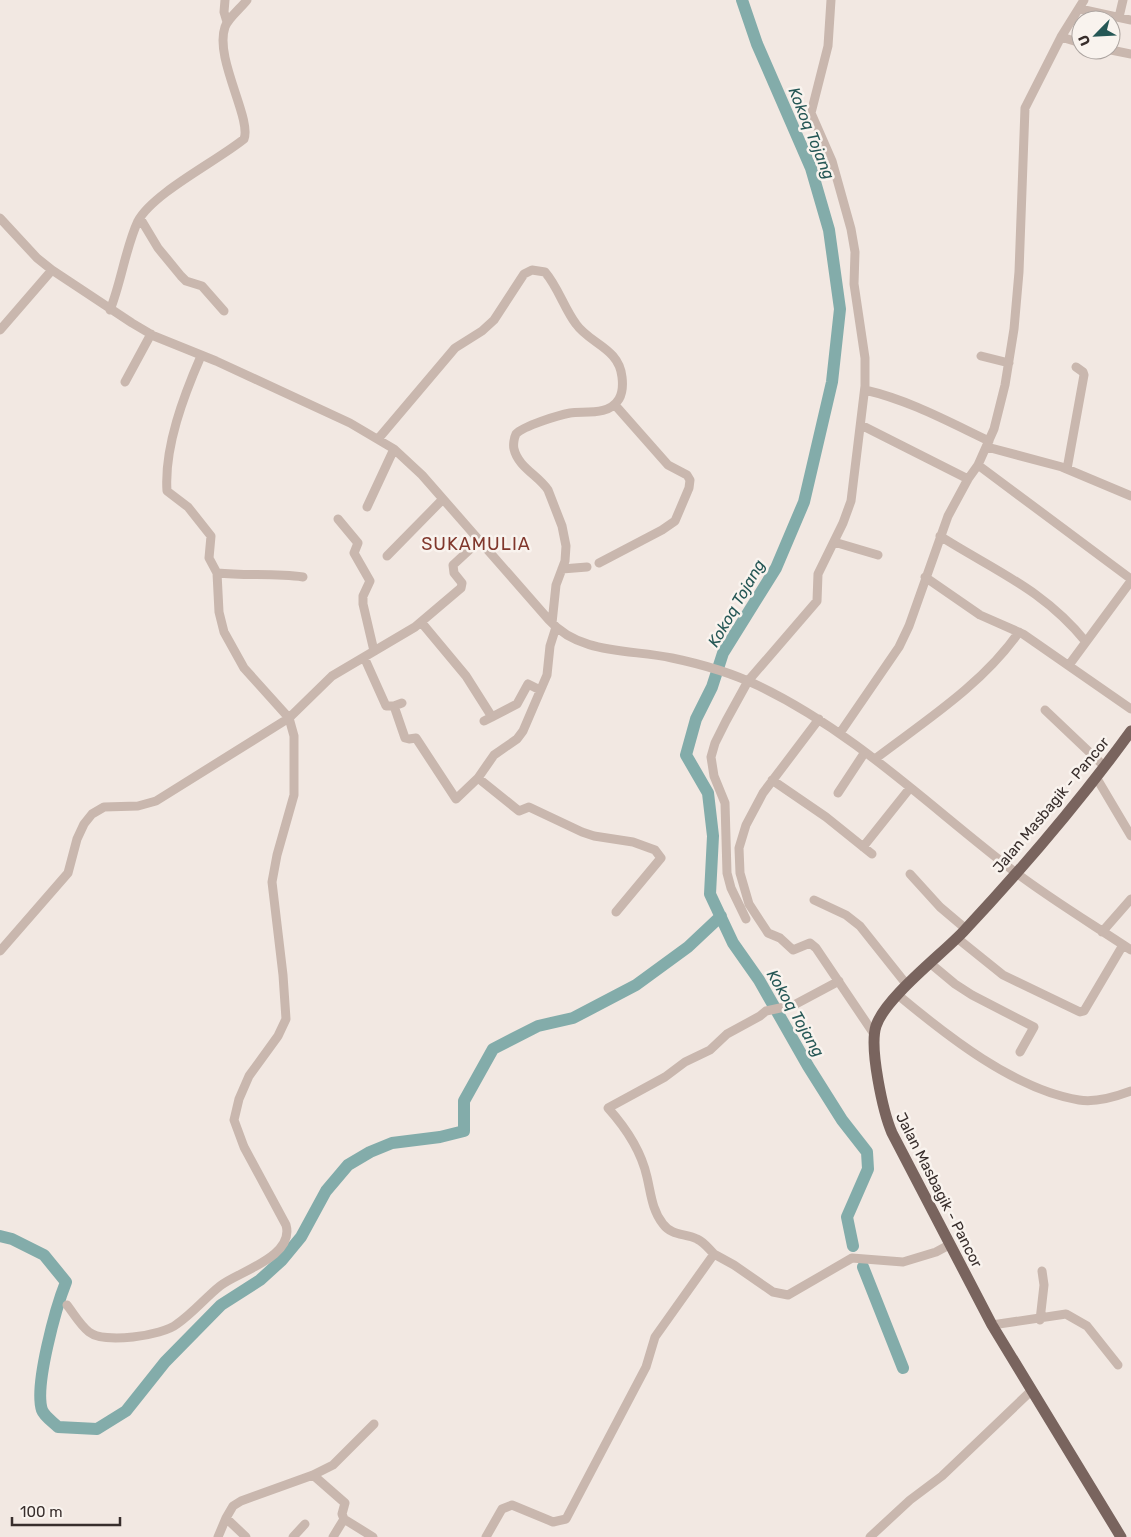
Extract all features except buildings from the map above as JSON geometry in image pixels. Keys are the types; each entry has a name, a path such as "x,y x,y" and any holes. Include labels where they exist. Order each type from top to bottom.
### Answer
{"main road":[{"name":"Jalan Masbagik - Pancor","path":"1121,1537 992,1326 949,1246 886,1119 874,1034 880,1017 898,995 966,929 1016,872 1130,733"}],"street":[{"path":"110,310 140,218 156,199 244,139 245,127 228,71 224,36 227,22 224,12 224,0"},
{"path":"227,22 247,0"},
{"path":"746,919 731,888 727,873 725,803 714,776 712,757 715,743 748,681 770,653 806,617 817,601 818,574 838,543 851,501 865,390 865,358 854,284 855,252 851,229 832,161 811,113 828,46 831,0"},
{"path":"840,733 900,647 910,626 925,577 952,507 978,465 988,444 1009,363 1019,272 1025,108 1061,37 1082,4 1099,10"},
{"path":"1061,37 1071,40"},
{"path":"0,218 31,252 52,270 110,310 151,334 350,423 394,449 422,475 554,625 572,637 596,647 658,655 725,673 748,681 819,719 875,759 1016,872 1127,948 1084,1011 1080,1012 1003,975 957,938"},
{"path":"140,218 158,248 181,276 186,281 202,286 224,310"},
{"path":"0,330 52,270"},
{"path":"364,657 386,706 398,704 405,738 408,740 416,738 453,797 458,798 478,778 494,755 520,736 548,671 554,625 556,585 562,569 566,546 556,511 543,483 530,472 516,455 514,442 516,434 552,418 600,411 615,405 622,387 621,370 618,361 610,352 576,325 545,272 532,270 518,282 494,320 482,331 455,348 378,438"},
{"path":"126,382 151,334"},
{"path":"67,1305 83,1326 95,1335 120,1338 156,1333 176,1326 221,1285 265,1262 276,1251 287,1233 286,1225 244,1147 234,1120 239,1099 249,1076 278,1036 286,1019 272,882 295,785 294,736 290,718 244,668 230,645 219,612 217,573 210,558 212,539 210,533 188,507 169,493 167,489 171,450 180,408 202,356"},
{"path":"981,356 1009,363"},
{"path":"1067,469 1084,375 1076,366"},
{"path":"865,390 888,395 910,404 988,444 1067,469 1131,496"},
{"path":"599,563 662,530 675,521 690,488 690,480 687,475 668,465 615,405"},
{"path":"861,425 968,479"},
{"path":"367,507 394,449"},
{"path":"978,465 1131,580 1069,665"},
{"path":"387,556 443,499"},
{"path":"338,518 358,542 354,553 370,581 364,596 364,604 374,651"},
{"path":"940,536 1020,583 1061,615 1086,642"},
{"path":"0,951 68,873 77,839 84,824 92,814 104,808 138,806 156,801 290,718 332,676 421,622 461,588 462,583 454,573 453,565 479,541"},
{"path":"838,543 878,555"},
{"path":"562,569 587,566"},
{"path":"217,573 242,575 274,573 303,577"},
{"path":"925,577 980,614 1019,632 1131,709"},
{"path":"421,622 466,676 488,719 517,704 528,684 540,690"},
{"path":"875,759 970,684 996,661 1019,632"},
{"path":"1045,710 1104,766"},
{"path":"819,719 756,804 739,848 740,873 749,904 768,933 780,938 795,951 806,944 813,945 874,1034"},
{"path":"838,793 865,752"},
{"path":"1096,776 1131,836"},
{"path":"478,778 519,811 529,807 582,832 633,842 655,850 661,858 616,912"},
{"path":"772,780 826,817 872,854"},
{"path":"863,846 910,788"},
{"path":"910,874 940,907 966,929"},
{"path":"814,900 846,916 860,926 907,985"},
{"path":"1102,932 1131,900"},
{"path":"932,964 960,988 1034,1027 1020,1052"},
{"path":"839,982 794,1005 774,1009 726,1034 710,1050 685,1062 665,1077 610,1110 629,1134 637,1150 648,1178 652,1203 663,1225 676,1234 699,1240 714,1254 779,1295 788,1295 796,1291 852,1258 903,1262 949,1246"},
{"path":"898,995 986,1059 1038,1087 1080,1100 1107,1099 1131,1091"},
{"path":"486,1537 502,1509 512,1505 553,1522 566,1518 646,1367 657,1332 686,1295 705,1263 714,1254"},
{"path":"1040,1320 1044,1284 1042,1271"},
{"path":"992,1326 1014,1320 1040,1320 1062,1314 1081,1320 1118,1365"},
{"path":"870,1537 910,1500 942,1476 1030,1391"},
{"path":"222,1535 226,1518 233,1506 241,1501 333,1465 374,1424"},
{"path":"313,1474 345,1503 342,1514 344,1519 373,1537"},
{"path":"226,1518 246,1537"},
{"path":"333,1537 344,1519"},
{"path":"293,1537 306,1524"}],"waterway":[{"name":"Kokoq Tojang","path":"742,0 757,44 811,168 829,230 840,309 832,382 804,502 776,568 723,653 712,687 696,719 686,755 708,793 713,836 710,894 733,943 759,980 808,1066 842,1120 867,1152 868,1169 847,1217 853,1246"},
{"path":"0,1236 12,1239 44,1255 66,1282 52,1327 43,1366 40,1399 43,1412 58,1427 97,1429 126,1411 165,1362 221,1305 260,1280 282,1260 301,1237 326,1191 348,1165 370,1152 392,1143 440,1137 464,1131 464,1101 493,1049 538,1026 573,1018 636,985 688,947 721,916"},
{"name":"Kokoq Tojang","path":"863,1267 903,1368"}],"district":[{"name":"SUKAMULIA","path":"476,544"}]}
